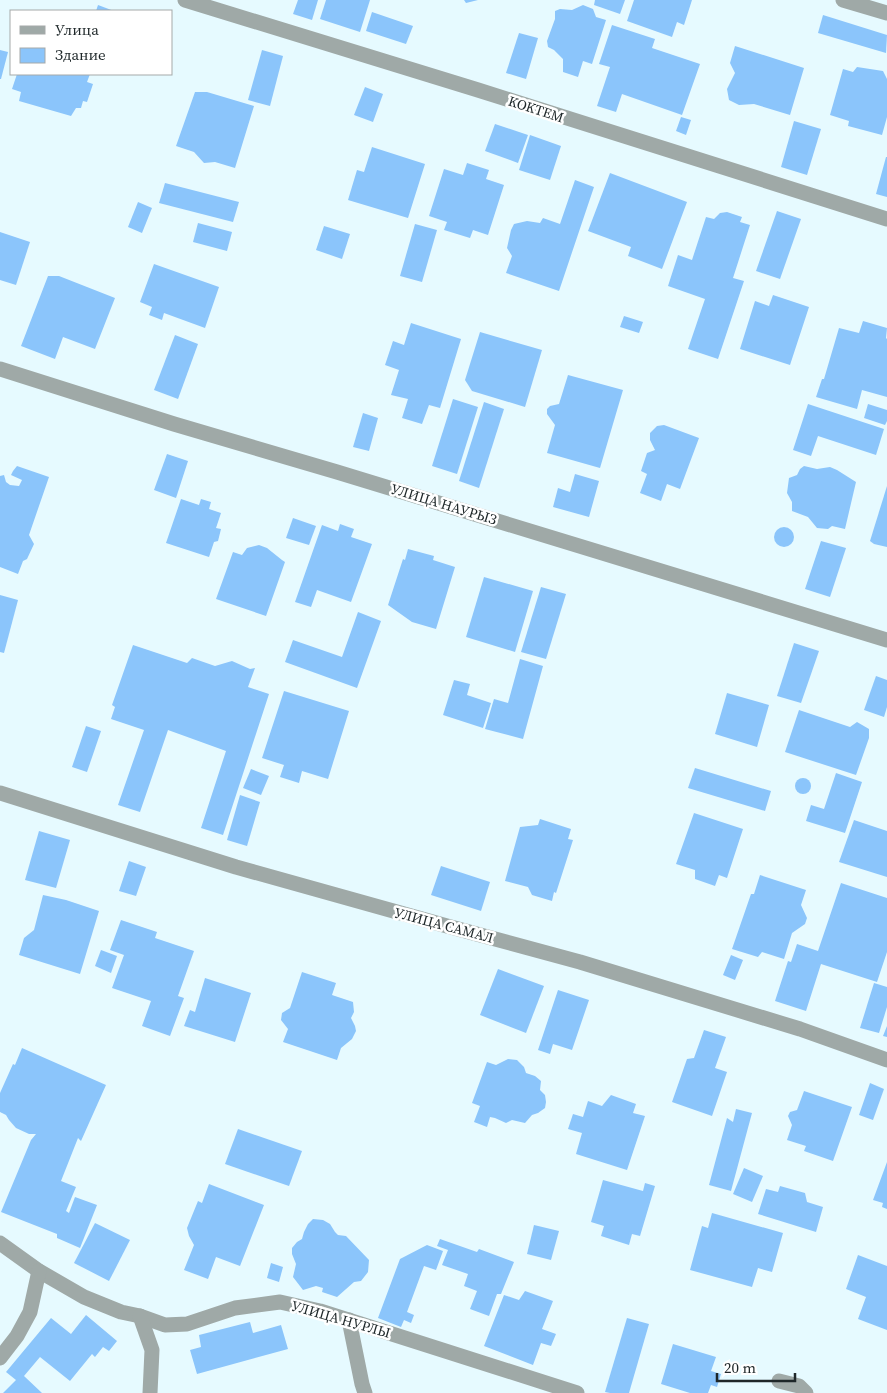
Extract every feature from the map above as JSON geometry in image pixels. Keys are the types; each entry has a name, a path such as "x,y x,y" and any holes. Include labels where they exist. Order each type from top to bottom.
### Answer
{"street":[{"name":"KOKTEM","path":"185,0 887,219"},
{"path":"843,0 887,13"},
{"name":"УЛИЦА НАУРЫЗ","path":"0,369 174,424 887,640"},
{"name":"УЛИЦА САМАЛ","path":"0,793 236,867 580,962 800,1029 887,1060"},
{"name":"УЛИЦА НУРЛЫ","path":"0,1243 39,1271 84,1297 121,1312 140,1316 165,1325 187,1324 235,1308 280,1302 320,1311 577,1393"},
{"path":"0,1358 17,1336 30,1312 39,1271"},
{"path":"140,1316 152,1350 150,1393"},
{"path":"348,1320 365,1393"},
{"path":"779,1381 799,1386 806,1393"}],"building":[{"path":"298,0 318,0 312,20 293,14"},
{"path":"326,0 370,0 360,32 320,19"},
{"path":"464,0 478,0 466,3"},
{"path":"595,0 625,0 620,14 594,5"},
{"path":"634,0 692,0 684,25 677,22 672,37 627,21"},
{"path":"98,5 111,10 96,10"},
{"path":"583,5 593,9 596,17 606,20 592,64 583,61 578,77 563,72 563,59 548,47 547,41 555,19 555,11 560,9 572,10"},
{"path":"372,12 413,26 406,44 366,31"},
{"path":"823,15 887,35 886,53 818,33"},
{"path":"612,25 655,39 652,48 700,64 682,115 622,94 616,112 597,106 610,67 599,64"},
{"path":"519,33 538,38 526,79 506,73"},
{"path":"735,46 804,68 790,115 754,104 739,105 729,100 727,89 735,73 730,63"},
{"path":"0,50 8,52 1,79 0,79"},
{"path":"262,50 283,56 270,106 248,100"},
{"path":"857,67 883,71 887,79 887,117 882,135 848,126 849,121 830,115 843,69 853,72"},
{"path":"17,75 90,75 87,82 93,84 87,102 83,101 81,108 76,108 71,116 19,101 21,92 12,89"},
{"path":"365,87 383,94 373,122 354,115"},
{"path":"195,92 207,92 254,106 235,168 215,162 204,163 194,152 176,146"},
{"path":"681,117 691,120 686,135 676,131"},
{"path":"794,121 821,129 807,175 781,167"},
{"path":"495,124 528,135 518,163 485,151"},
{"path":"530,135 561,146 550,180 519,170"},
{"path":"372,147 425,164 408,218 348,200 357,170 364,172"},
{"path":"887,157 887,197 876,194"},
{"path":"467,163 489,170 486,179 504,185 488,235 473,230 470,238 444,230 447,222 429,216 444,169 463,175"},
{"path":"610,173 687,202 662,269 628,256 631,247 588,231"},
{"path":"575,180 594,187 559,291 506,273 512,256 507,248 514,224 527,221 540,223 543,218 560,224"},
{"path":"165,183 239,202 233,222 159,203"},
{"path":"138,202 152,208 142,233 128,227"},
{"path":"777,211 801,219 780,279 756,271"},
{"path":"727,212 742,217 740,222 750,225 733,278 744,281 718,359 688,349 705,299 668,286 678,255 692,260 706,217 714,219 720,213"},
{"path":"198,223 232,232 227,251 193,242"},
{"path":"415,224 437,230 422,282 400,276"},
{"path":"324,226 350,234 342,259 316,250"},
{"path":"0,232 30,242 16,285 0,280"},
{"path":"154,264 219,287 205,328 164,313 162,320 149,315 152,307 140,302"},
{"path":"48,276 59,276 115,298 95,349 63,337 55,359 21,346"},
{"path":"773,295 809,307 790,365 740,349 755,301 769,306"},
{"path":"624,316 643,322 639,333 620,327"},
{"path":"863,321 887,328 887,397 862,390 857,409 816,397 822,379 824,379 839,328 859,333"},
{"path":"411,323 461,339 440,408 429,405 422,424 402,418 408,399 391,395 399,370 385,365 393,341 404,345"},
{"path":"480,332 542,350 525,407 472,391 465,380"},
{"path":"175,335 198,344 178,399 154,390"},
{"path":"568,375 623,390 600,468 547,453 555,425 547,414 547,409 550,406 559,404"},
{"path":"453,399 478,407 457,474 432,466"},
{"path":"484,402 504,409 479,488 459,481"},
{"path":"808,404 884,429 876,455 818,436 811,456 793,450"},
{"path":"868,404 887,410 885,425 864,418"},
{"path":"363,413 378,418 369,451 353,447"},
{"path":"664,425 699,438 680,489 667,484 661,501 640,493 647,474 641,471 647,453 655,450 650,440 650,433 657,426"},
{"path":"167,454 188,461 176,498 154,490"},
{"path":"17,466 49,477 29,535 34,544 27,559 23,561 18,574 0,567 0,476 4,475 6,482 10,485 19,486 22,480 11,475"},
{"path":"804,466 817,469 830,467 856,482 845,529 832,526 828,529 817,528 808,517 792,511 792,502 787,493 789,478 797,475"},
{"path":"575,474 599,481 589,517 553,507 558,488 570,492"},
{"path":"887,486 887,547 870,541"},
{"path":"181,499 199,505 201,499 211,502 209,509 221,513 216,528 221,529 218,541 214,542 209,557 166,543"},
{"path":"293,518 316,526 309,545 286,538"},
{"path":"340,524 354,529 351,537 372,544 351,602 317,590 311,607 295,602 322,525 338,531"},
{"path":"784,527 791,530 794,537 791,544 784,547 777,544 774,537 777,530"},
{"path":"821,541 846,548 830,597 805,589"},
{"path":"259,545 267,548 285,562 266,616 216,599 233,552 242,555 247,548"},
{"path":"408,549 434,556 433,560 455,567 436,629 412,622 388,605"},
{"path":"484,577 533,591 515,652 466,637"},
{"path":"541,587 566,594 546,659 521,652"},
{"path":"0,595 18,600 4,653 0,652"},
{"path":"358,612 381,621 357,688 285,662 293,640 342,657"},
{"path":"794,643 819,651 801,703 777,696"},
{"path":"133,645 187,663 192,658 215,666 232,661 250,669 255,668 248,687 269,694 223,835 201,828 226,751 168,730 140,812 118,805 144,730 111,719 115,707 112,705"},
{"path":"520,659 543,666 523,739 485,729 494,699 508,703"},
{"path":"876,676 887,680 887,707 884,717 864,710"},
{"path":"454,680 470,684 467,695 491,703 483,728 443,715"},
{"path":"284,691 349,711 328,779 302,771 299,783 280,777 284,765 262,758"},
{"path":"727,693 769,705 757,747 715,734"},
{"path":"799,710 850,727 857,722 869,729 869,738 856,775 785,752"},
{"path":"86,726 101,731 87,772 72,767"},
{"path":"695,768 771,791 765,811 688,788"},
{"path":"251,769 269,776 261,795 243,788"},
{"path":"836,773 862,782 845,833 806,821 811,805 824,809"},
{"path":"803,778 809,780 811,786 809,792 803,794 797,792 795,786 797,780"},
{"path":"240,795 260,802 247,846 227,840"},
{"path":"694,813 743,829 727,878 719,875 715,886 695,879 695,870 676,864"},
{"path":"540,819 571,829 568,839 573,840 552,901 532,895 528,887 505,881 520,827 538,825"},
{"path":"854,820 887,831 887,877 839,862"},
{"path":"39,831 70,840 56,888 25,880"},
{"path":"129,861 146,867 136,896 119,891"},
{"path":"441,866 490,882 481,911 431,895"},
{"path":"760,875 806,890 801,905 807,918 805,924 792,933 784,959 762,952 758,957 732,949 751,894 754,894"},
{"path":"841,883 887,898 887,952 877,982 821,964 806,1011 775,1001 788,961 791,962 797,944 818,951"},
{"path":"43,895 66,900 99,911 80,974 19,955 24,938 34,930"},
{"path":"121,920 157,932 155,938 194,951 178,996 184,998 170,1036 142,1026 151,1001 112,988 124,955 110,950"},
{"path":"101,950 117,956 111,973 95,966"},
{"path":"731,955 743,960 735,980 723,975"},
{"path":"498,969 544,986 526,1033 480,1015"},
{"path":"302,972 336,983 332,995 353,1002 354,1012 351,1018 356,1031 352,1039 341,1048 337,1060 283,1042 288,1029 281,1020 282,1013 290,1008"},
{"path":"205,978 251,993 235,1042 184,1026 190,1010 195,1012"},
{"path":"874,983 887,987 887,1007 879,1033 860,1028"},
{"path":"558,990 589,1000 572,1050 553,1044 550,1054 538,1050"},
{"path":"887,1026 887,1037 883,1036"},
{"path":"704,1030 726,1037 715,1068 727,1072 712,1116 672,1102 687,1059 694,1058"},
{"path":"22,1048 106,1085 81,1141 78,1138 61,1181 76,1187 66,1211 69,1213 75,1197 97,1205 80,1248 57,1238 57,1234 1,1212 31,1140 36,1134 29,1134 16,1128 6,1115 0,1112 0,1093"},
{"path":"508,1059 517,1060 524,1067 526,1073 535,1076 541,1081 540,1090 545,1095 545,1108 532,1115 525,1123 512,1120 506,1123 490,1117 487,1127 474,1122 480,1106 472,1103 487,1062 496,1065"},
{"path":"870,1083 884,1089 873,1120 859,1115"},
{"path":"804,1091 852,1107 833,1161 804,1151 806,1146 787,1140 792,1125 788,1116 790,1112 797,1110"},
{"path":"611,1095 636,1104 633,1113 645,1116 627,1170 576,1154 582,1133 568,1129 573,1114 583,1117 588,1101 602,1106"},
{"path":"736,1109 752,1113 731,1191 709,1185 727,1118 733,1122"},
{"path":"238,1129 302,1151 289,1186 225,1164"},
{"path":"887,1162 887,1209 882,1207 883,1203 873,1200"},
{"path":"744,1168 763,1176 752,1202 733,1194"},
{"path":"603,1180 643,1191 645,1183 655,1186 640,1236 632,1234 629,1245 601,1236 604,1226 591,1222"},
{"path":"209,1184 264,1205 240,1266 216,1257 208,1279 184,1270 194,1245 187,1228 198,1201 202,1203"},
{"path":"780,1186 805,1193 807,1202 823,1207 816,1232 758,1214 766,1189 778,1192"},
{"path":"712,1213 783,1233 772,1272 758,1268 752,1287 690,1270 702,1226 708,1228"},
{"path":"313,1219 323,1220 330,1224 338,1235 346,1236 369,1260 368,1272 361,1281 354,1282 337,1297 322,1292 323,1288 316,1286 303,1290 293,1277 296,1264 292,1248 302,1239 308,1224"},
{"path":"95,1223 130,1240 109,1281 74,1263"},
{"path":"534,1225 559,1231 551,1260 527,1254"},
{"path":"440,1239 477,1252 479,1249 514,1262 501,1294 497,1294 489,1316 470,1309 477,1291 464,1286 468,1274 442,1265 448,1250 437,1246"},
{"path":"427,1245 443,1251 436,1270 424,1266 407,1312 414,1315 411,1323 404,1320 401,1327 378,1318 400,1259"},
{"path":"858,1255 887,1266 887,1330 858,1319 866,1297 846,1289"},
{"path":"271,1263 283,1267 279,1282 267,1278"},
{"path":"525,1291 553,1301 542,1329 556,1334 551,1346 541,1343 533,1365 484,1346 504,1295 519,1300"},
{"path":"86,1315 117,1341 109,1351 103,1347 95,1357 92,1354 70,1381 40,1357 24,1376 42,1393 3,1393 16,1380 6,1372 51,1318 71,1334"},
{"path":"627,1318 649,1324 629,1393 605,1392"},
{"path":"250,1322 253,1333 281,1325 288,1349 197,1374 190,1350 201,1347 199,1335"},
{"path":"673,1344 716,1357 711,1371 721,1374 717,1387 711,1385 708,1393 690,1393 661,1384"}]}
